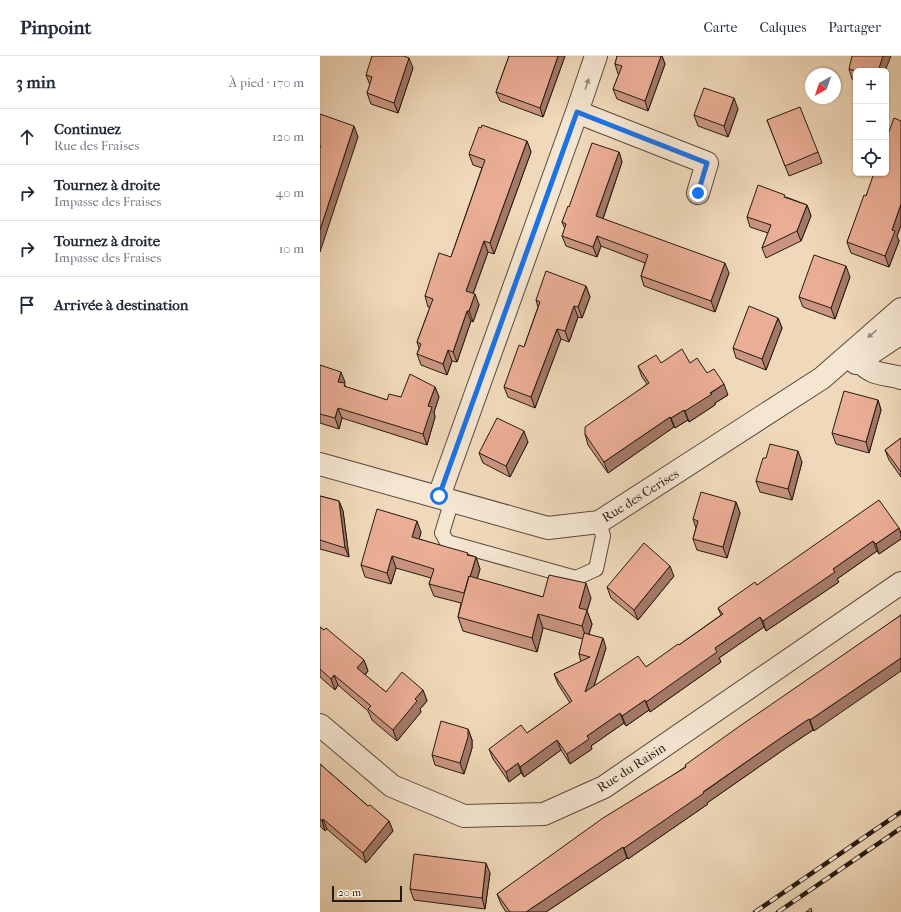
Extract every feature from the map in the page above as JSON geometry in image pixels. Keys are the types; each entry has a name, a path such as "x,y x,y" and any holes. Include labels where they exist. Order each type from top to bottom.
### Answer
{"street":[{"path":"445,498 596,56"},
{"path":"577,112 707,163 698,193"},
{"name":"Rue des Cerises","path":"320,464 548,528 598,522 822,378 901,309"},
{"name":"Rue des Cerises","path":"822,378 860,361 901,333"},
{"path":"860,361 865,368 873,372 901,378"},
{"name":"Rue du Raisin","path":"320,725 392,786 464,816 544,814 604,787 901,583"}],"lane":[{"path":"445,498 442,533 447,542 576,578 596,569 603,536 598,522"}],"building":[{"path":"372,56 404,56 409,58 394,103 367,93 372,77 366,75"},
{"path":"509,56 558,56 540,108 496,92"},
{"path":"617,56 661,56 645,101 613,89 622,66 615,64"},
{"path":"852,56 883,56 879,68 853,68 853,70 849,69"},
{"path":"704,88 734,98 724,126 694,115"},
{"path":"800,107 818,152 785,166 767,120"},
{"path":"320,114 354,126 320,230 321,146"},
{"path":"894,118 901,121 901,204 892,230 895,231 885,256 847,242 864,195 866,196 873,176 889,176 889,132"},
{"path":"482,125 527,141 490,243 484,241 466,291 475,294 469,311 467,311 453,352 448,350 443,364 417,354 421,344 417,342 433,299 425,296 439,253 451,257 485,160 469,154 479,127 481,128"},
{"path":"592,143 619,152 596,216 725,263 711,301 641,276 648,255 597,236 593,247 562,236 566,224 562,222 568,206 569,207"},
{"path":"758,185 785,195 784,197 807,205 797,231 762,248 771,225 747,217"},
{"path":"814,255 846,266 831,308 799,297"},
{"path":"546,271 586,286 578,307 574,306 565,331 557,329 531,397 504,387 519,345 524,347 540,302 536,300"},
{"path":"749,306 778,318 762,359 733,348"},
{"path":"682,349 690,363 697,358 707,373 714,369 724,384 710,393 712,394 685,411 684,410 671,418 670,417 604,462 585,434 585,427 649,383 638,366 656,355 661,363"},
{"path":"320,365 341,372 338,382 345,383 344,386 387,400 389,394 401,397 410,374 435,387 428,406 432,407 423,434 338,408 335,418 320,414"},
{"path":"844,391 878,400 866,442 832,433"},
{"path":"497,418 524,431 506,466 479,453"},
{"path":"901,438 901,472 885,450"},
{"path":"770,444 798,451 788,489 756,481 763,458 766,458"},
{"path":"701,492 736,502 723,547 693,539 698,521 693,519"},
{"path":"320,496 339,501 345,548 320,540"},
{"path":"879,500 899,528 876,544 873,541 833,569 835,572 763,621 760,617 715,648 717,652 646,702 645,700 622,716 620,713 587,736 589,739 567,754 557,740 520,767 518,763 506,772 489,749 521,725 527,733 572,701 554,674 590,657 579,654 584,633 603,638 585,692 638,656 646,667 723,614 718,608 755,582 757,585"},
{"path":"377,509 417,521 412,537 468,553 467,555 476,557 464,593 429,584 434,569 392,556 387,573 361,565"},
{"path":"644,543 670,566 634,610 607,587"},
{"path":"549,575 586,583 579,608 587,610 582,626 538,614 532,638 458,617 469,576 543,597"},
{"path":"901,615 901,658 810,720 809,719 782,737 624,848 623,847 526,912 510,912 497,894 603,818 686,767 685,765 737,728"},
{"path":"320,627 324,630 326,628 364,660 357,668 386,692 402,672 423,690 415,699 417,701 393,730 368,709 371,706 334,675 331,679 320,669"},
{"path":"441,721 468,729 468,737 460,763 432,755"},
{"path":"320,764 368,806 370,805 389,821 363,853 323,819 322,821 320,819"},
{"path":"414,854 486,863 482,898 410,889"},
{"path":"811,908 812,912 806,912"}],"railway":[{"path":"755,912 901,812"},
{"path":"778,912 901,828"}],"route":[{"path":"439,496 577,112 707,163 698,193"}]}
